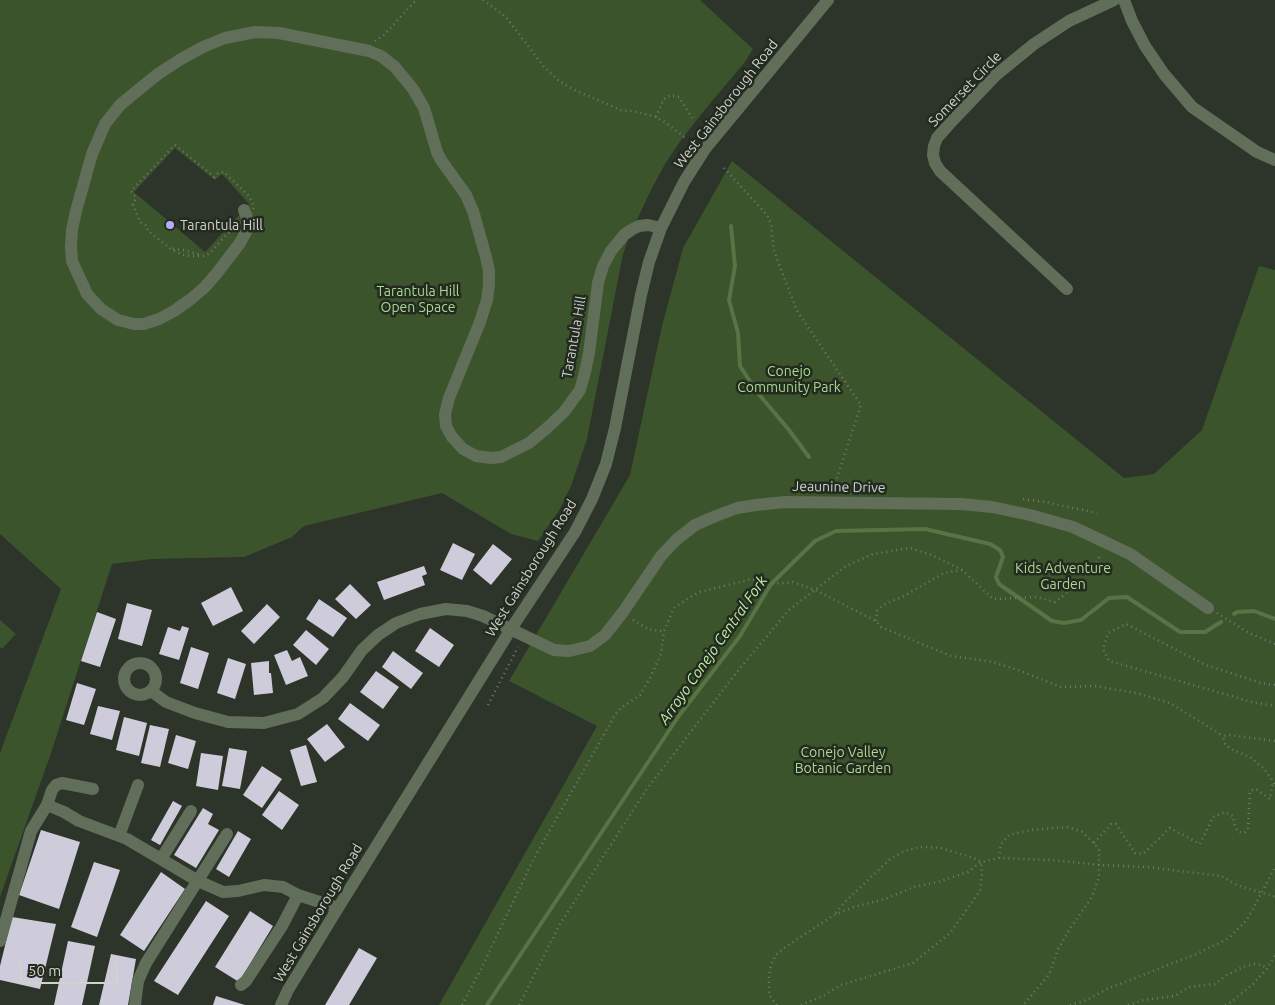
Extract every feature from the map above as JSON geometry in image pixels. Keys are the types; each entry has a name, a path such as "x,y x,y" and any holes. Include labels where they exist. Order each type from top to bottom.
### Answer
{"street":[{"name":"West Gainsborough Road","path":"281,1005 288,990 338,908 511,629 575,532 592,499 606,464 615,428 649,262 661,228 684,182 705,149 827,0"},
{"name":"Somerset Circle","path":"1067,289 940,171 933,155 934,146 937,138 952,120 996,75 1034,44 1068,21 1114,0"},
{"path":"1124,0 1132,21 1150,53 1164,74 1192,106 1257,152 1275,160"},
{"name":"Tarantula Hill","path":"246,214 249,222 240,244 205,287 174,311 160,319 144,324 134,324 118,320 101,309 87,294 72,261 72,230 76,211 92,154 105,124 120,105 158,74 181,59 224,38 255,32 279,33 369,51 381,56 395,67 413,89 424,108 436,152 470,203 486,257 489,272 487,300 449,398 445,414 446,426 452,437 463,449 476,456 490,458 501,457 528,443 564,412 580,390 585,372 590,353 598,283 603,266 624,235 631,230 639,226 661,228"},
{"name":"Jeaunine Drive","path":"151,691 166,702 195,713 228,722 264,723 298,714 323,698 343,677 362,650 378,635 396,623 420,614 446,609 467,611 490,619 554,650 569,651 590,646 605,635 661,556 676,540 695,525 738,508 756,504 785,502 961,504 984,506 1030,515 1066,525 1130,554 1208,608"},
{"path":"0,941 31,831 47,805 52,790 56,785 62,783 94,789"},
{"path":"119,836 138,785"},
{"path":"47,805 79,821 119,836 161,858 198,881 223,892 238,891 264,885 283,887 298,895 338,908"},
{"path":"161,858 191,811"},
{"path":"135,1005 138,981 146,963 227,834"},
{"path":"241,985 246,981 282,926 298,895"}],"path":[{"path":"369,51 374,43 384,35 416,0"},
{"path":"483,0 506,17 544,67 559,81 572,89 622,110 656,117 687,140"},
{"path":"656,117 664,100 671,95 678,97 692,118"},
{"path":"175,146 214,177 224,172 249,196 254,207 252,212 246,214 206,256 183,255 171,249 148,231 147,226 140,222 134,205 136,198 131,191 175,146"},
{"path":"724,168 767,215 772,224 774,251 797,311 861,405 836,481 839,488 848,489"},
{"path":"1016,498 1097,513"},
{"path":"519,1005 560,924 646,790 740,668 789,610 846,566 873,554 910,548 932,555 962,570 993,599 1037,597 1055,602 1068,592 1076,568 1078,566 1092,566 1096,563 1108,543"},
{"path":"876,621 878,611 883,605 904,596 944,573 962,570"},
{"path":"462,1005 533,860 614,715 640,694 650,678 661,654 664,631 674,608 700,592 752,579 772,584 794,582 815,590 876,621 881,628 951,656 993,662 1061,687 1095,686 1136,693 1170,703 1223,736 1230,734 1275,741"},
{"path":"1208,608 1249,633 1275,644"},
{"path":"623,612 650,630 664,631"},
{"path":"1275,685 1261,683 1206,665 1126,624 1108,632 1103,649 1109,661 1252,702 1275,706"},
{"path":"488,705 524,636"},
{"path":"1223,736 1224,743 1231,749 1250,757 1264,769 1275,786"},
{"path":"1094,843 1110,824 1116,824 1135,853 1143,854 1170,828 1200,844 1213,816 1226,812 1233,816 1239,832 1244,833 1248,829 1250,791 1256,789 1270,799 1273,781"},
{"path":"999,858 1001,844 1009,835 1030,830 1067,827 1082,832 1099,850 1100,877 1092,897 1058,949 1049,975 1024,1005"},
{"path":"834,915 889,860 904,851 922,847 941,848 981,862"},
{"path":"777,1005 769,995 769,977 776,955 784,948 834,915 854,907 885,899 914,887 938,882 968,872 981,862 999,858 1146,867 1221,876 1236,885 1275,897"},
{"path":"801,1005 823,996 841,985 913,963 950,933 980,891 981,862"},
{"path":"1070,1005 1087,1000 1107,989 1199,953 1228,938 1246,921 1275,867"},
{"path":"1225,1005 1252,985 1267,969 1275,955"},
{"path":"1128,1005 1144,1000 1175,996 1190,987 1215,984 1227,975 1254,964 1262,965 1267,969"}],"green space":[{"name":"Tarantula Hill Open Space","path":"0,0 700,0 753,49 744,63 681,140 665,164 630,235 623,254 587,439 571,486 560,509 538,541 511,534 442,493 304,526 292,537 244,557 152,559 112,564 51,753 0,897 0,753 61,589 0,534","holes":["175,148 215,180 222,174 249,204 205,252 134,192"]},
{"name":"Conejo Valley Botanic Garden","path":"732,161 1124,478 1154,474 1202,430 1259,266 1275,270 1275,1005 439,1005 597,726 509,681 630,475 662,326 683,248"},
{"path":"0,620 16,634 2,649 0,647"}],"building":[{"path":"453,543 475,554 462,580 440,570"},
{"path":"493,544 512,559 491,585 473,570"},
{"path":"424,566 427,574 422,576 425,585 384,600 377,582"},
{"path":"350,584 371,605 356,619 335,599"},
{"path":"231,587 243,611 213,626 201,603"},
{"path":"319,599 347,618 333,637 306,619"},
{"path":"127,603 152,610 142,646 118,639"},
{"path":"267,604 280,617 254,644 241,631"},
{"path":"97,612 116,619 100,667 81,661"},
{"path":"182,626 189,628 179,660 159,654 168,627 180,631"},
{"path":"430,628 454,645 439,667 415,651"},
{"path":"306,630 329,649 316,665 293,645"},
{"path":"191,647 209,653 198,689 180,683"},
{"path":"287,650 292,661 300,657 308,676 286,685 274,655"},
{"path":"393,651 423,673 411,689 382,667"},
{"path":"228,658 246,664 235,699 217,693"},
{"path":"269,661 273,693 254,695 251,663"},
{"path":"376,671 399,687 383,709 360,692"},
{"path":"77,683 96,689 84,725 66,720"},
{"path":"350,703 380,725 368,741 338,719"},
{"path":"98,706 120,711 112,740 90,734"},
{"path":"124,717 147,723 139,756 116,750"},
{"path":"327,724 345,747 325,762 307,739"},
{"path":"150,725 169,729 160,767 141,763"},
{"path":"176,735 196,741 188,769 168,763"},
{"path":"306,745 317,782 301,786 290,750"},
{"path":"229,748 247,751 240,789 222,786"},
{"path":"201,753 223,756 218,790 196,786"},
{"path":"262,766 282,779 262,808 243,795"},
{"path":"279,791 299,805 282,830 262,815"},
{"path":"173,801 182,806 160,845 151,840"},
{"path":"203,808 213,814 208,824 219,830 196,868 174,855"},
{"path":"41,830 80,842 59,909 19,895"},
{"path":"238,831 251,839 229,877 216,869"},
{"path":"94,862 120,870 97,937 71,927"},
{"path":"161,872 185,889 144,951 120,935"},
{"path":"206,901 229,916 178,995 154,981"},
{"path":"250,911 273,926 239,982 215,967"},
{"path":"12,917 56,924 40,989 0,980 0,966"},
{"path":"68,941 95,946 82,1005 54,1005"},
{"path":"359,948 377,958 349,1005 325,1005"},
{"path":"111,954 136,959 128,1005 99,1005"},
{"path":"216,996 245,1005 213,1005"}],"waterway":[{"path":"731,226 735,266 729,300 738,333 740,366 757,392 809,457"},
{"name":"Arroyo Conejo Central Fork","path":"487,1005 678,717 740,636 771,584 815,541 836,531 925,529 990,544 1000,550 1003,557 996,577 999,584 1052,621 1064,623 1081,620 1109,598 1127,597 1180,632 1205,632 1221,622"},
{"name":"Arroyo Conejo Central Fork","path":"1234,614 1237,612 1254,611 1275,619"}],"place":[{"name":"Tarantula Hill","path":"170,225"}],"park label":[{"name":"Conejo Community Park","path":"789,380"},
{"name":"Kids Adventure Garden","path":"1063,576"}]}
